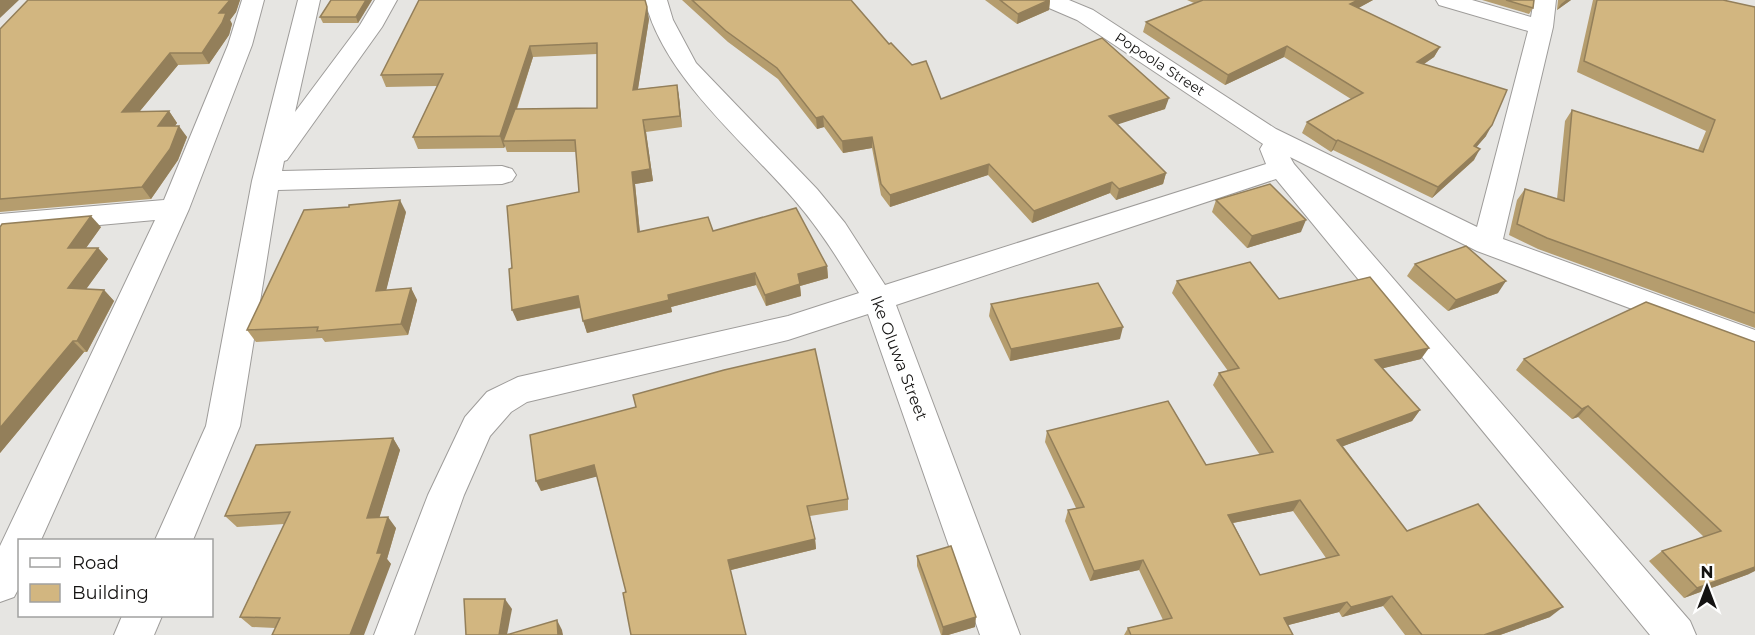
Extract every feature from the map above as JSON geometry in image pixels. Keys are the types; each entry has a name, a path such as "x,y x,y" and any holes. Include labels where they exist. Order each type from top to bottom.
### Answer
{"street":[{"path":"20,539 175,209 240,45 253,0"},
{"path":"174,539 223,426 268,173 309,0"},
{"path":"268,173 370,27 386,0"},
{"name":"Ike Oluwa Street","path":"656,0 662,20 686,66 836,230 879,300 1000,635"},
{"name":"Popoola Street","path":"1050,0 1085,15 1267,135 1487,244 1755,344"},
{"path":"1447,0 1541,27"},
{"path":"1487,244 1541,27 1545,0"},
{"path":"1267,135 1282,168 1676,635"},
{"path":"394,635 450,486 477,427 499,402 519,391 788,328 1282,168"},
{"path":"268,173 502,175"},
{"path":"0,224 175,209"},
{"path":"10,561 18,544"},
{"path":"134,635 141,617"}],"building":[{"path":"28,0 230,0 219,13 226,13 222,23 202,53 170,53 122,112 169,111 158,126 179,126 170,149 142,187 0,199 0,29"},
{"path":"331,0 366,0 356,17 320,17"},
{"path":"419,0 645,0 647,7 633,90 677,85 680,116 643,120 650,169 632,172 638,232 708,217 713,231 796,208 827,266 798,274 800,284 765,295 755,273 668,295 669,300 583,321 578,296 512,310 509,269 512,268 507,206 579,192 575,140 503,141 515,109 597,108 597,43 530,46 500,136 413,137 443,74 381,75"},
{"path":"692,0 851,0 889,44 891,43 912,65 926,61 941,99 1102,38 1169,98 1109,116 1166,173 1119,189 1112,182 1034,211 989,164 890,195 881,184 872,137 842,141 823,116 816,118 777,68 726,31"},
{"path":"1000,0 1049,0 1018,14"},
{"path":"1203,0 1358,0 1350,4 1440,47 1417,62 1507,90 1492,125 1474,146 1480,149 1438,187 1336,141 1307,122 1363,93 1287,46 1228,75 1146,22"},
{"path":"1506,0 1534,0 1533,8"},
{"path":"1597,0 1723,0 1755,7 1755,313 1547,238 1517,224 1525,189 1564,201 1572,110 1703,152 1715,120 1584,61"},
{"path":"1270,184 1306,220 1252,236 1216,200"},
{"path":"400,200 376,291 411,288 401,324 317,331 318,327 247,330 304,210"},
{"path":"91,216 68,248 98,248 68,288 104,290 77,341 73,341 0,428 0,227 2,224"},
{"path":"1466,246 1506,281 1456,300 1415,264"},
{"path":"1250,262 1279,299 1370,277 1429,348 1375,360 1420,410 1337,440 1407,531 1478,504 1563,607 1484,635 1422,635 1392,596 1351,607 1347,602 1284,618 1293,635 1131,635 1128,628 1172,618 1143,560 1094,571 1068,510 1084,507 1047,431 1168,401 1206,465 1273,452 1219,373 1239,368 1177,281","holes":["1300,500 1339,555 1260,575 1228,515"]},
{"path":"1098,283 1123,327 1011,349 991,304"},
{"path":"1646,302 1755,342 1755,567 1697,588 1662,551 1721,531 1588,406 1582,409 1524,359"},
{"path":"815,349 848,499 807,506 815,539 728,560 746,635 631,635 623,593 626,592 594,465 536,481 530,435 636,407 633,395 724,370"},
{"path":"393,438 367,518 388,517 377,553 382,553 350,635 272,635 280,618 240,617 290,512 225,516 256,445"},
{"path":"951,546 976,617 943,627 917,556"},
{"path":"464,599 505,599 499,635 466,635"},
{"path":"557,620 558,635 506,635"}]}
